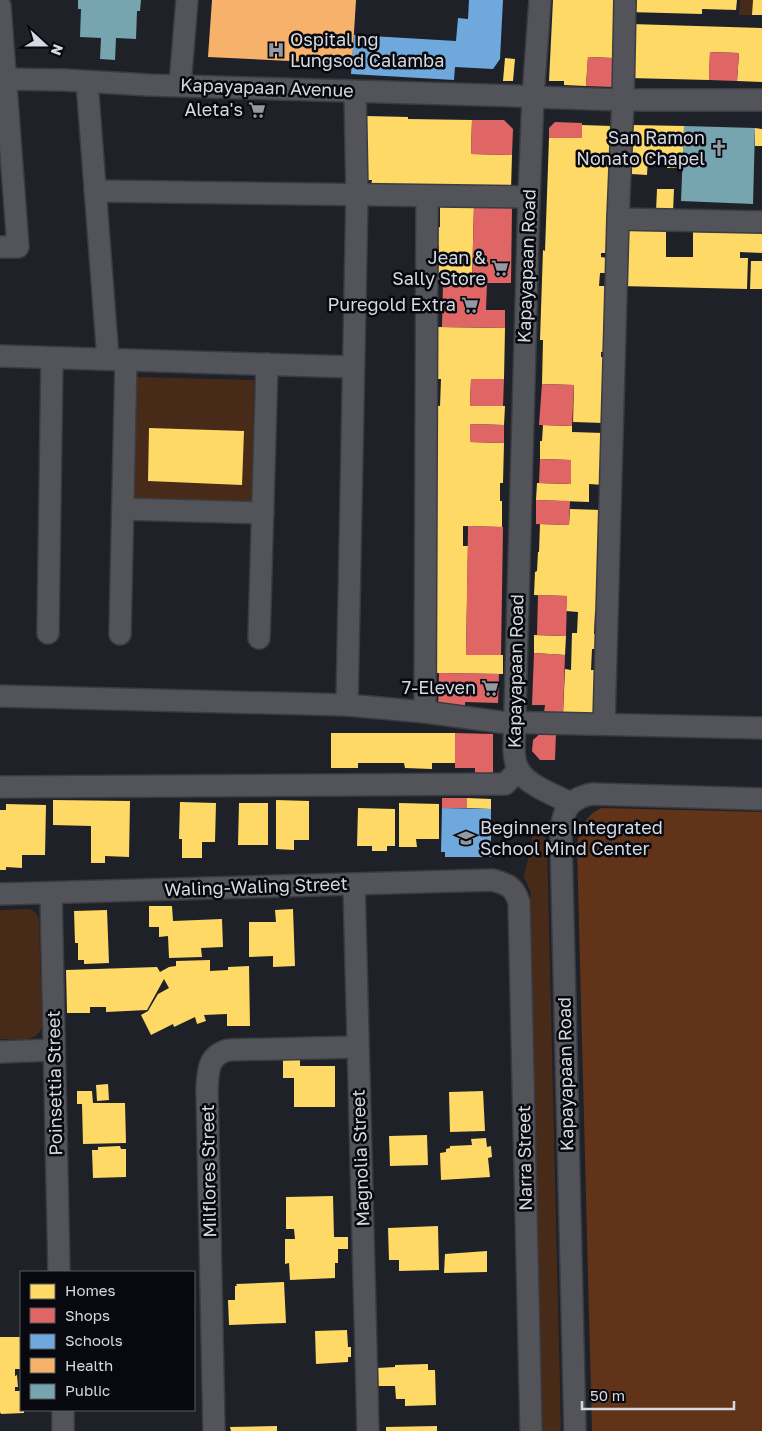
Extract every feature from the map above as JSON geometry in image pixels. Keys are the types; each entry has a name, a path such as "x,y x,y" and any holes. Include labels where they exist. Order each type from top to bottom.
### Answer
{"street":[{"path":"180,85 187,0"},
{"name":"Kapayapaan Road","path":"540,0 533,97 529,198 514,755 519,770 529,781 570,803 563,817 560,839 575,1431"},
{"path":"604,724 625,0"},
{"path":"0,6 9,247"},
{"name":"Kapayapaan Avenue","path":"3,79 623,100 762,100"},
{"path":"86,82 95,191 117,360 123,509 120,634"},
{"path":"347,705 357,195 355,91"},
{"path":"95,191 529,198"},
{"path":"425,712 427,196"},
{"path":"618,219 762,222"},
{"path":"0,356 353,367"},
{"path":"48,633 52,358"},
{"path":"260,638 267,364"},
{"path":"123,509 263,513"},
{"path":"0,696 347,705 425,712 500,722 762,728"},
{"path":"0,787 505,784 519,770"},
{"path":"570,803 592,794 762,799"},
{"name":"Waling-Waling Street","path":"0,894 492,880 510,887"},
{"name":"Magnolia Street","path":"354,884 368,1431"},
{"name":"Narra Street","path":"510,887 516,894 519,902 531,1431"},
{"name":"Poinsettia Street","path":"51,893 59,1271"},
{"name":"Milflores Street","path":"214,1431 207,1089 209,1069 216,1056 230,1050 358,1047"},
{"path":"0,1052 54,1050"},
{"path":"62,1411 63,1431"}],"shaded area":[{"path":"740,0 753,0 752,15 739,15"},
{"path":"137,377 254,380 252,506 134,502"},
{"path":"602,808 762,812 762,1431 592,1431 577,846 584,823 592,814"},
{"path":"532,825 547,840 561,1431 542,1431 529,917 531,893 524,877 532,846"},
{"path":"28,909 35,913 39,920 42,1027 35,1036 30,1038 18,1040 0,1039 0,910"}],"building: Homes":[{"path":"553,0 615,0 612,58 588,57 586,86 564,85 564,81 549,81"},
{"path":"628,0 737,0 736,10 702,9 702,14 628,12"},
{"path":"753,0 762,0 762,15 752,15"},
{"path":"631,24 762,28 762,82 737,81 739,53 710,52 709,80 629,78"},
{"path":"505,58 515,59 513,81 503,81"},
{"path":"367,116 472,120 471,154 512,155 511,189 371,185 372,180 364,180"},
{"path":"582,125 612,126 607,253 601,253 601,257 607,258 607,273 600,273 599,286 608,286 606,352 601,352 601,357 606,357 604,423 573,422 574,385 542,384 543,340 540,340 549,138 582,138"},
{"path":"633,125 684,126 683,168 667,168 667,159 648,158 647,175 631,174"},
{"path":"755,128 762,129 762,146 755,146"},
{"path":"657,189 674,189 673,212 656,212"},
{"path":"440,205 474,205 472,282 438,282 439,246 435,246 435,228 440,227"},
{"path":"622,227 666,227 666,257 693,257 693,232 740,233 740,229 762,230 762,253 740,252 740,258 748,258 747,289 620,286"},
{"path":"751,261 762,261 762,289 750,289"},
{"path":"438,327 505,328 504,379 471,379 470,406 505,406 504,425 470,424 470,442 504,443 503,483 500,483 502,527 463,526 463,546 468,546 466,655 503,655 503,674 433,673 434,405 440,406 441,379 437,379"},
{"path":"543,425 572,426 572,432 604,433 604,450 600,449 600,463 604,464 604,485 589,484 589,502 536,500 537,483 571,484 571,460 540,459 540,441 542,441"},
{"path":"149,428 244,431 242,485 148,481"},
{"path":"570,509 602,510 598,612 595,612 594,634 599,634 599,649 592,649 591,670 596,670 595,714 563,714 565,669 571,670 572,633 577,633 578,612 566,611 567,596 534,595 540,524 569,525"},
{"path":"534,635 566,636 565,655 534,653"},
{"path":"331,733 455,733 455,763 432,763 432,769 405,768 404,763 358,763 358,768 331,768"},
{"path":"467,798 491,799 491,809 467,808"},
{"path":"53,800 130,801 129,857 105,856 105,863 91,863 91,826 53,825"},
{"path":"276,800 309,801 309,840 294,840 294,850 276,849"},
{"path":"180,802 216,803 215,842 202,842 202,858 182,858 182,839 179,839"},
{"path":"239,803 268,803 268,845 238,845"},
{"path":"399,803 439,804 439,839 416,839 417,847 399,847"},
{"path":"6,804 46,805 45,855 22,855 22,868 6,867 6,870 0,870 0,810 6,810"},
{"path":"358,808 395,809 395,846 387,846 387,851 372,851 372,846 357,846"},
{"path":"510,825 523,826 522,836 510,836"},
{"path":"149,906 172,906 173,921 222,919 223,947 201,948 202,957 169,958 168,936 159,937 159,927 149,927"},
{"path":"293,909 295,966 273,967 273,956 249,957 249,922 276,922 275,910"},
{"path":"107,910 109,963 84,964 84,960 78,960 78,943 75,943 74,911"},
{"path":"210,960 210,971 228,970 228,967 249,966 250,1026 227,1026 227,1014 204,1015 206,1021 197,1024 195,1017 174,1027 173,1024 151,1035 141,1015 148,1011 158,994 169,988 164,979 147,1010 106,1012 106,1007 90,1007 90,1013 67,1013 66,970 157,967 160,972 169,967 176,966 176,961"},
{"path":"283,1060 300,1060 300,1066 335,1066 335,1107 294,1107 294,1078 283,1078"},
{"path":"108,1084 109,1100 97,1101 96,1085"},
{"path":"77,1091 92,1091 93,1103 125,1103 126,1143 83,1144 82,1104 77,1104"},
{"path":"483,1091 485,1131 450,1132 449,1092"},
{"path":"427,1135 428,1165 390,1166 389,1136"},
{"path":"486,1138 487,1147 491,1146 492,1157 488,1158 490,1177 441,1180 440,1153 446,1152 446,1149 450,1148 450,1146 472,1145 471,1139"},
{"path":"120,1146 121,1149 126,1149 126,1177 93,1178 92,1150 98,1150 98,1147"},
{"path":"333,1196 334,1237 348,1237 348,1249 338,1249 338,1263 335,1263 335,1278 290,1280 289,1263 285,1264 285,1239 295,1239 294,1229 286,1229 286,1197"},
{"path":"438,1226 439,1270 399,1271 399,1260 389,1260 388,1228"},
{"path":"487,1251 487,1272 444,1273 445,1254"},
{"path":"284,1282 286,1323 229,1325 228,1300 235,1300 236,1284"},
{"path":"347,1330 348,1347 351,1347 351,1357 348,1357 348,1362 316,1364 315,1331"},
{"path":"0,1337 20,1337 20,1369 15,1369 18,1387 15,1387 15,1391 20,1391 20,1411 24,1411 24,1413 1,1414"},
{"path":"428,1364 428,1370 435,1370 436,1405 405,1406 405,1399 396,1399 395,1386 378,1386 377,1368 395,1367 395,1365"},
{"path":"277,1426 277,1431 231,1431 230,1427"},
{"path":"437,1426 437,1431 386,1431 386,1427"}],"building: Shops":[{"path":"710,52 739,53 737,81 709,80"},
{"path":"588,57 616,58 614,87 586,86"},
{"path":"472,120 504,120 513,129 512,155 471,154"},
{"path":"555,122 582,123 582,138 549,138 549,128"},
{"path":"474,205 512,206 511,283 487,283 486,310 505,310 505,328 442,327 443,282 472,282"},
{"path":"471,379 504,379 503,406 470,406"},
{"path":"542,384 574,385 572,426 539,425"},
{"path":"470,424 504,425 504,443 470,442"},
{"path":"540,459 571,460 571,484 539,483"},
{"path":"536,500 570,501 569,525 536,524"},
{"path":"468,526 503,527 501,655 466,655"},
{"path":"538,595 567,596 566,636 537,635"},
{"path":"534,653 565,655 563,714 544,713 545,705 532,705"},
{"path":"439,673 499,674 498,703 465,702 465,711 438,710"},
{"path":"455,733 493,734 493,777 475,777 475,768 455,768"},
{"path":"541,733 556,733 555,760 540,760 532,751 533,740"},
{"path":"442,798 467,798 467,808 442,808"}],"building: Schools":[{"path":"469,0 503,0 500,59 493,69 455,67 454,80 351,74 354,35 456,41 458,18 468,19"},
{"name":"Beginners Integrated School Mind Center","path":"442,808 491,809 491,857 445,857 445,852 441,852"}],"building: Health":[{"name":"Ospital ng Lungsod Calamba","path":"212,0 356,0 352,64 208,57"}],"building: Public":[{"path":"78,0 141,0 140,11 137,11 136,39 116,38 115,60 100,59 101,38 80,37 81,9 78,9"},
{"name":"San Ramon Nonato Chapel","path":"684,126 755,128 753,204 681,201"}],"place":[{"name":"Ospital ng Lungsod Calamba","path":"276,50"},
{"name":"Aleta's","path":"257,110"},
{"name":"San Ramon Nonato Chapel","path":"719,148"},
{"name":"Jean & Sally Store","path":"500,268"},
{"name":"Puregold Extra","path":"470,305"},
{"name":"7-Eleven","path":"490,688"},
{"name":"Beginners Integrated School Mind Center","path":"466,838"}]}
